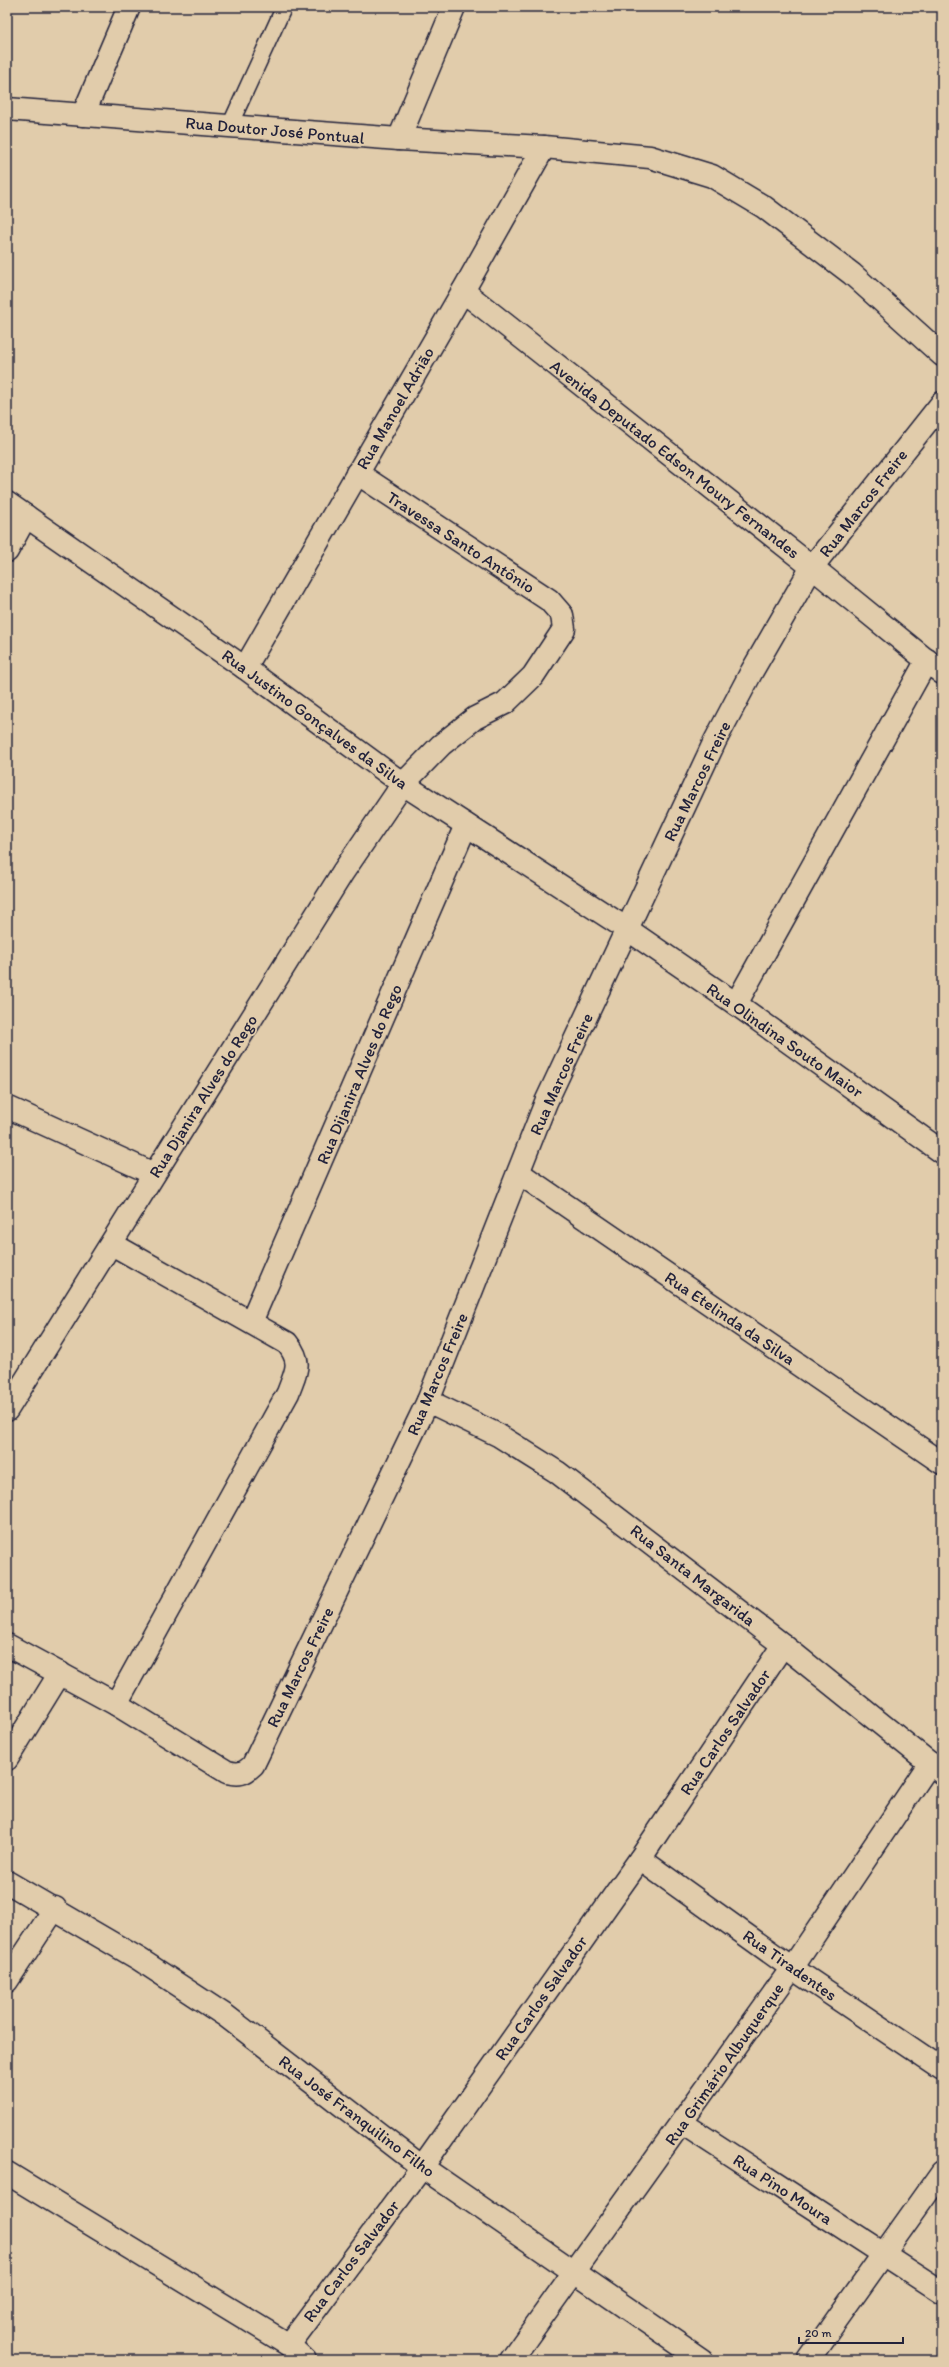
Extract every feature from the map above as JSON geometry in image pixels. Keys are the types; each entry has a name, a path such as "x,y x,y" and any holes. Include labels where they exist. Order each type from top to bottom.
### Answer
{"street":[{"path":"83,115 130,7"},
{"path":"399,139 454,7"},
{"name":"Rua Doutor José Pontual","path":"7,109 399,139 544,147 650,157 712,176 764,207 852,274 942,355"},
{"name":"Rua Manoel Adrião","path":"245,668 463,291 544,147"},
{"name":"Avenida Deputado Edson Moury Fernandes","path":"463,291 812,567 934,666"},
{"name":"Rua Marcos Freire","path":"116,1704 227,1772 237,1775 245,1773 253,1765 428,1401 546,1102 715,741 752,671 812,567 942,403"},
{"name":"Travessa Santo Antônio","path":"357,473 530,586 549,600 562,614"},
{"name":"Rua Justino Gonçalves da Silva","path":"7,503 245,668 403,784 627,929"},
{"path":"7,551 26,516"},
{"name":"Rua Djanira Alves do Rego","path":"7,1409 112,1244 154,1174 343,872 403,784 441,745 475,718 505,703 533,676 564,629 562,614"},
{"path":"736,1004 934,666"},
{"name":"Rua Dijanira Alves do Rego","path":"251,1322 466,825"},
{"name":"Rua Olindina Souto Maior","path":"627,929 736,1004 942,1152"},
{"path":"7,1107 154,1174"},
{"name":"Rua Etelinda da Silva","path":"519,1173 942,1463"},
{"path":"7,1645 116,1704 288,1393 298,1367 296,1353 288,1343 112,1244"},
{"name":"Rua Santa Margarida","path":"428,1401 498,1435 557,1472 783,1645 936,1768"},
{"name":"Rua Carlos Salvador","path":"289,2345 422,2167 640,1859 783,1645"},
{"path":"7,1759 60,1673"},
{"name":"Rua Grimário Albuquerque","path":"511,2360 936,1768"},
{"name":"Rua Tiradentes","path":"640,1859 792,1968 942,2069"},
{"name":"Rua José Franquilino Filho","path":"7,1882 55,1908 139,1959 226,2016 422,2167 576,2271 702,2360"},
{"path":"7,1981 55,1908"},
{"name":"Rua Pino Moura","path":"682,2123 942,2292"},
{"path":"808,2360 942,2172"},
{"path":"7,2173 289,2345 305,2360"}],"lane":[{"path":"230,126 284,7"}]}
